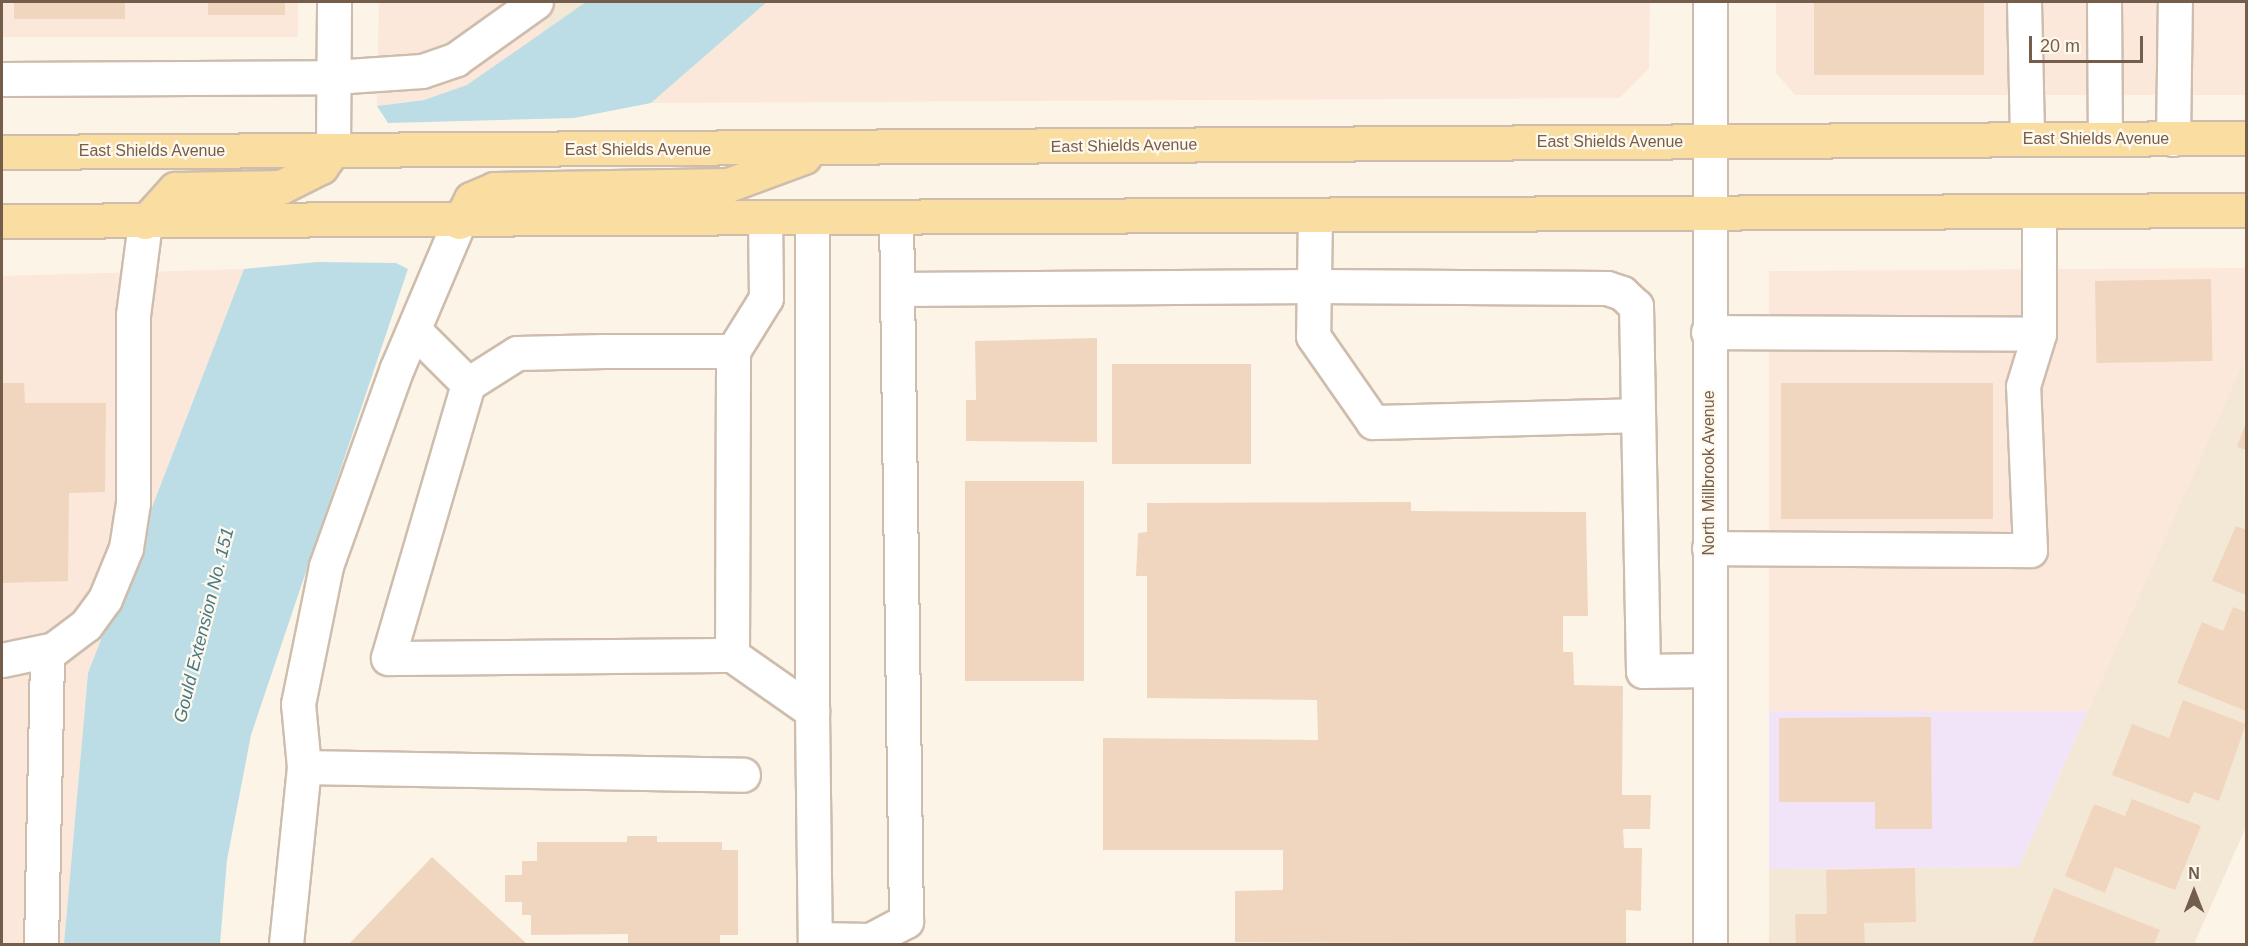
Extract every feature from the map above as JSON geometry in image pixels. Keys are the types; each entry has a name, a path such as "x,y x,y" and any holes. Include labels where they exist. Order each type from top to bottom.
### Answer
{"main road":[{"name":"East Shields Avenue","path":"2,152 826,149 2247,138"},
{"path":"459,222 471,200 494,189 728,185 826,149"},
{"path":"145,222 175,189 281,188 321,167 333,150"},
{"path":"2,221 459,222 765,217 2247,210"}],"street":[{"path":"333,150 334,2"},
{"name":"North Millbrook Avenue","path":"1710,2 1706,141 1710,945"},
{"path":"2024,2 2027,139"},
{"path":"2104,2 2105,139"},
{"path":"2172,139 2175,2"},
{"path":"2,79 333,77 422,71 456,59 528,4"},
{"path":"1709,548 2030,550 2023,386 2039,334 2039,211"},
{"path":"1315,215 1313,336 1373,422 1636,415"},
{"path":"732,656 734,351 766,298 765,217"},
{"path":"812,217 812,711 815,942 870,940 906,921 896,217"},
{"path":"2,660 47,651 86,625 105,599 126,548 133,503 133,315 145,222"},
{"path":"286,945 304,767 298,704 326,566 459,222"},
{"path":"897,289 1314,286 1607,288 1622,293 1636,306 1636,415 1643,671 1709,670"},
{"path":"415,331 468,384"},
{"path":"1708,333 2039,334"},
{"path":"734,351 517,353 468,384 388,658 732,656 812,711"},
{"path":"41,945 47,651"},
{"path":"304,767 743,775"}],"shaded area":[{"path":"2,2 298,2 298,37 2,37"},
{"path":"379,2 543,2 543,36 467,86 424,100 377,106"},
{"path":"543,2 586,2 543,36"},
{"path":"767,2 1650,2 1649,69 1620,98 651,103"},
{"path":"1776,2 2246,2 2246,95 1795,95 1776,73"},
{"path":"2246,268 2246,357 2088,711 1769,711 1769,271"},
{"path":"244,269 88,673 64,944 2,944 2,276"},
{"path":"2244,357 2246,827 2194,944 1769,944 1769,869 2019,867"},
{"path":"1769,711 2088,711 2019,867 1769,869"}],"water":[{"path":"586,2 767,2 651,103 574,118 388,123 377,106 424,100 467,85"},
{"name":"Gould Extension No. 151","path":"317,262 396,263 408,269 251,735 227,860 220,944 64,944 88,673 244,269"}],"building":[{"path":"14,2 125,2 125,19 14,19"},
{"path":"208,2 285,2 285,15 208,15"},
{"path":"1814,2 1984,2 1984,75 1814,75"},
{"path":"2211,279 2212,361 2096,363 2095,281"},
{"path":"1097,338 1097,442 966,441 966,400 976,400 975,341"},
{"path":"1112,364 1251,364 1251,464 1112,464"},
{"path":"2,383 24,383 25,403 106,403 105,492 69,493 68,581 2,583"},
{"path":"1781,383 1993,383 1993,519 1781,519"},
{"path":"2246,422 2246,450 2237,447"},
{"path":"965,481 1084,481 1084,681 965,681"},
{"path":"1411,502 1411,511 1586,512 1588,616 1563,616 1563,652 1573,652 1574,685 1623,686 1622,795 1651,795 1650,829 1623,829 1624,848 1642,848 1641,911 1626,910 1626,944 1235,942 1235,891 1283,890 1283,850 1103,850 1103,738 1318,740 1317,700 1147,698 1147,576 1136,576 1138,533 1147,532 1147,503"},
{"path":"2236,526 2246,530 2246,595 2212,581"},
{"path":"2233,607 2246,612 2246,711 2177,683 2202,622 2223,631"},
{"path":"2183,700 2246,724 2219,801 2194,792 2189,804 2112,775 2132,724 2169,738"},
{"path":"1931,717 1932,829 1875,829 1875,802 1779,802 1779,718"},
{"path":"2132,799 2201,826 2175,890 2115,867 2105,893 2065,876 2094,804 2125,816"},
{"path":"627,836 657,836 657,842 722,842 722,850 738,850 738,935 720,935 720,944 628,944 628,934 531,935 531,915 522,915 522,902 505,902 505,875 522,875 522,861 537,861 537,842 627,842"},
{"path":"432,857 527,944 349,944"},
{"path":"1915,868 1916,922 1864,923 1865,944 1796,944 1795,914 1827,914 1826,870"},
{"path":"2054,888 2160,930 2154,944 2032,944"}]}
